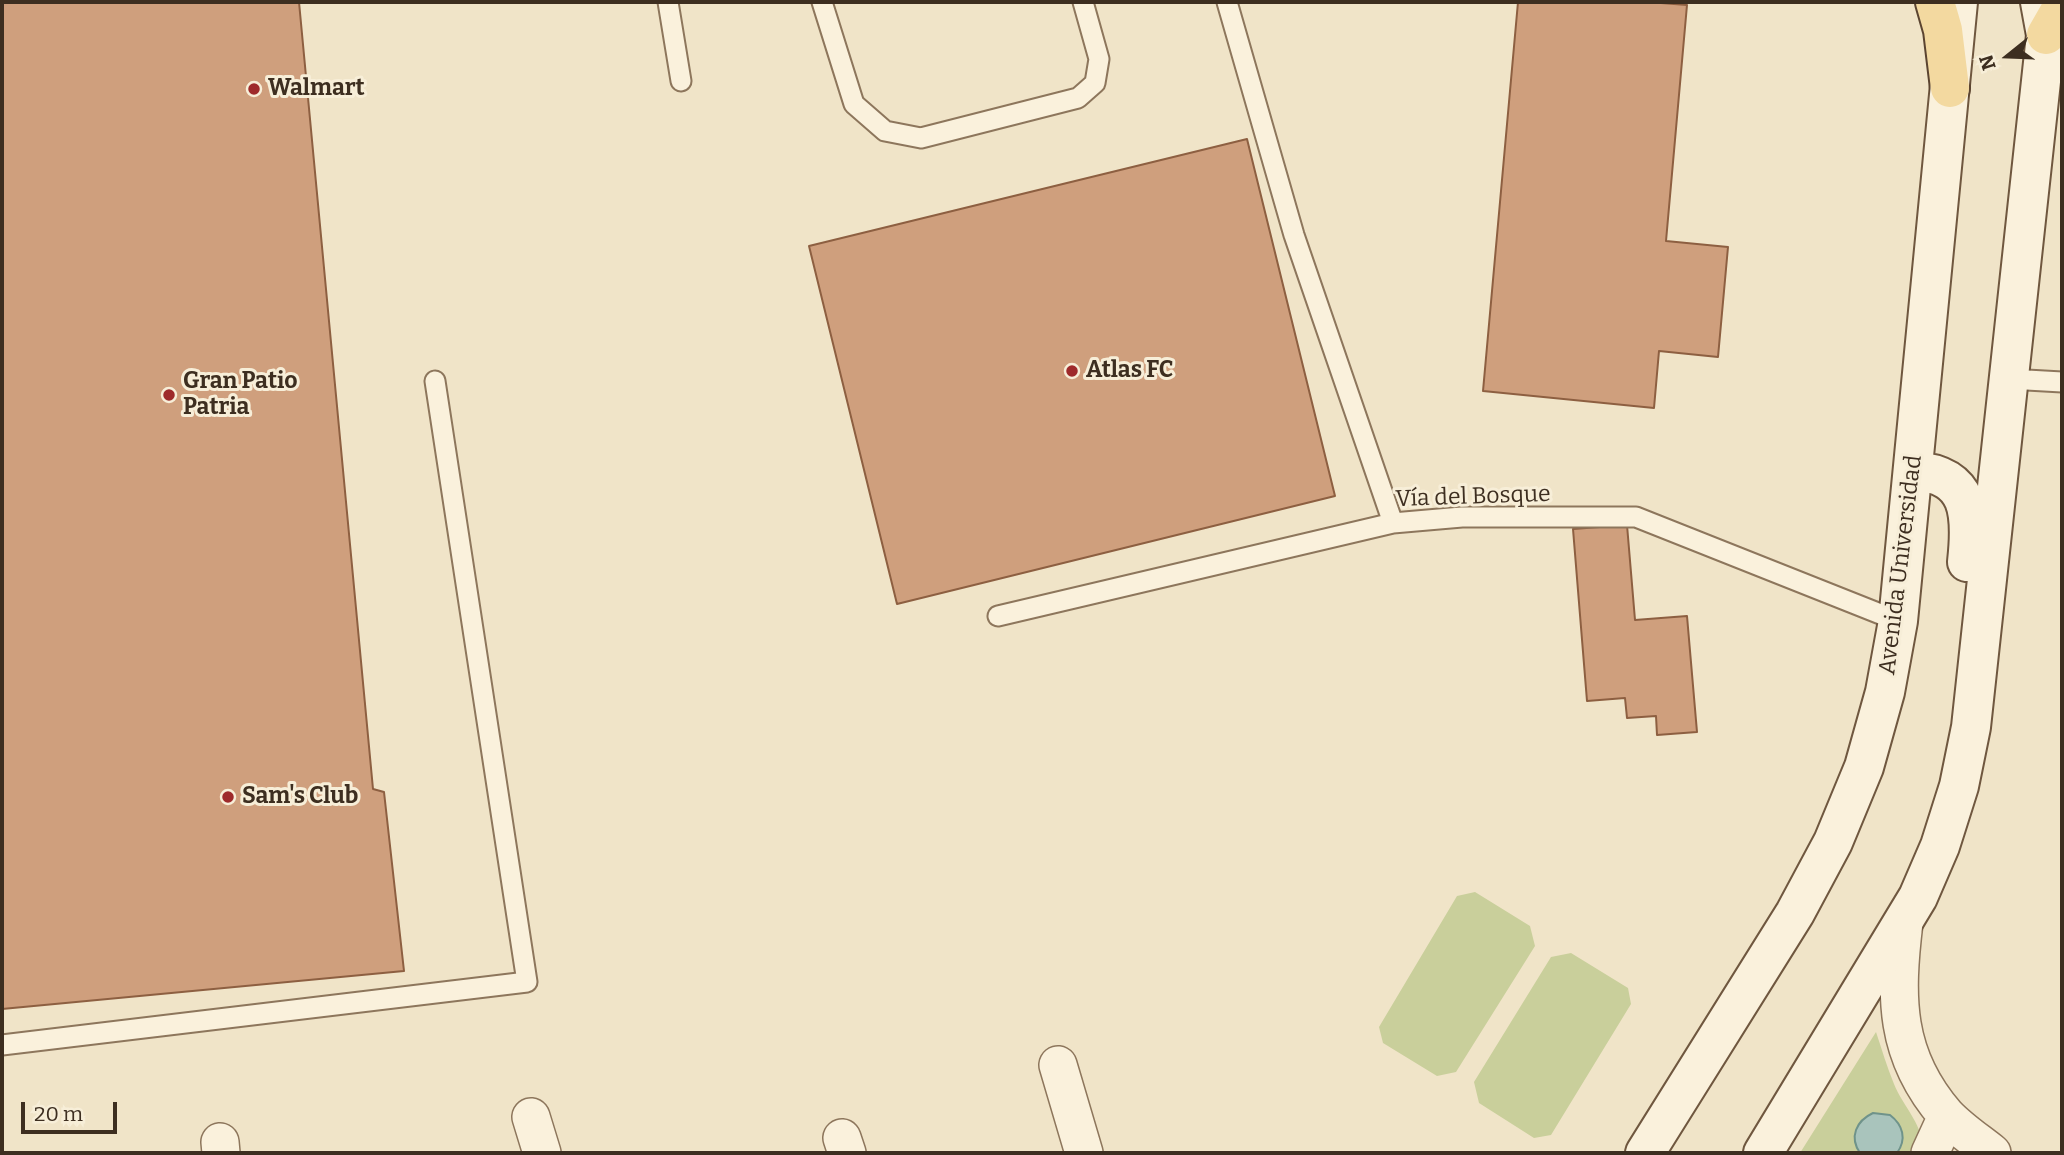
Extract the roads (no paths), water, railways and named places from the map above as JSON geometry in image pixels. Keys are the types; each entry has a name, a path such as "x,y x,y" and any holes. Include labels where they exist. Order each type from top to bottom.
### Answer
{"main road":[{"path":"1935,2 1950,88"},
{"name":"Avenida Universidad","path":"1645,1153 1794,913 1833,842 1864,767 1885,692 1898,621 1958,2"},
{"path":"1763,1153 1904,922 1940,846 1959,786 1971,727 2050,15"},
{"path":"1913,471 1939,476 1950,484 1960,493 1970,515 1959,655 1962,691 1971,727"}],"street":[{"path":"1904,922 1898,972 1900,1024 1917,1073 1947,1116 1992,1153"},
{"path":"1058,1065 1084,1153"},
{"path":"531,1116 542,1153"},
{"path":"1930,1153 1947,1116"}],"lane":[{"path":"668,2 681,81"},
{"path":"822,2 854,104 885,131 921,138 1078,98 1095,83 1099,58 1083,2"},
{"path":"1227,2 1294,235 1393,523"},
{"path":"2009,379 2062,382"},
{"path":"2,1045 527,982 435,381"},
{"name":"Vía del Bosque","path":"998,615 1393,523 1462,517 1636,517 1898,621"}],"water":[{"path":"1873,1113 1890,1115 1898,1123 1903,1137 1897,1153 1860,1153 1855,1141 1856,1130 1862,1120"}],"place":[{"name":"Walmart","path":"254,89"},
{"name":"Atlas FC","path":"1072,371"},
{"name":"Gran Patio Patria","path":"169,395"},
{"name":"Sam's Club","path":"228,797"}]}
